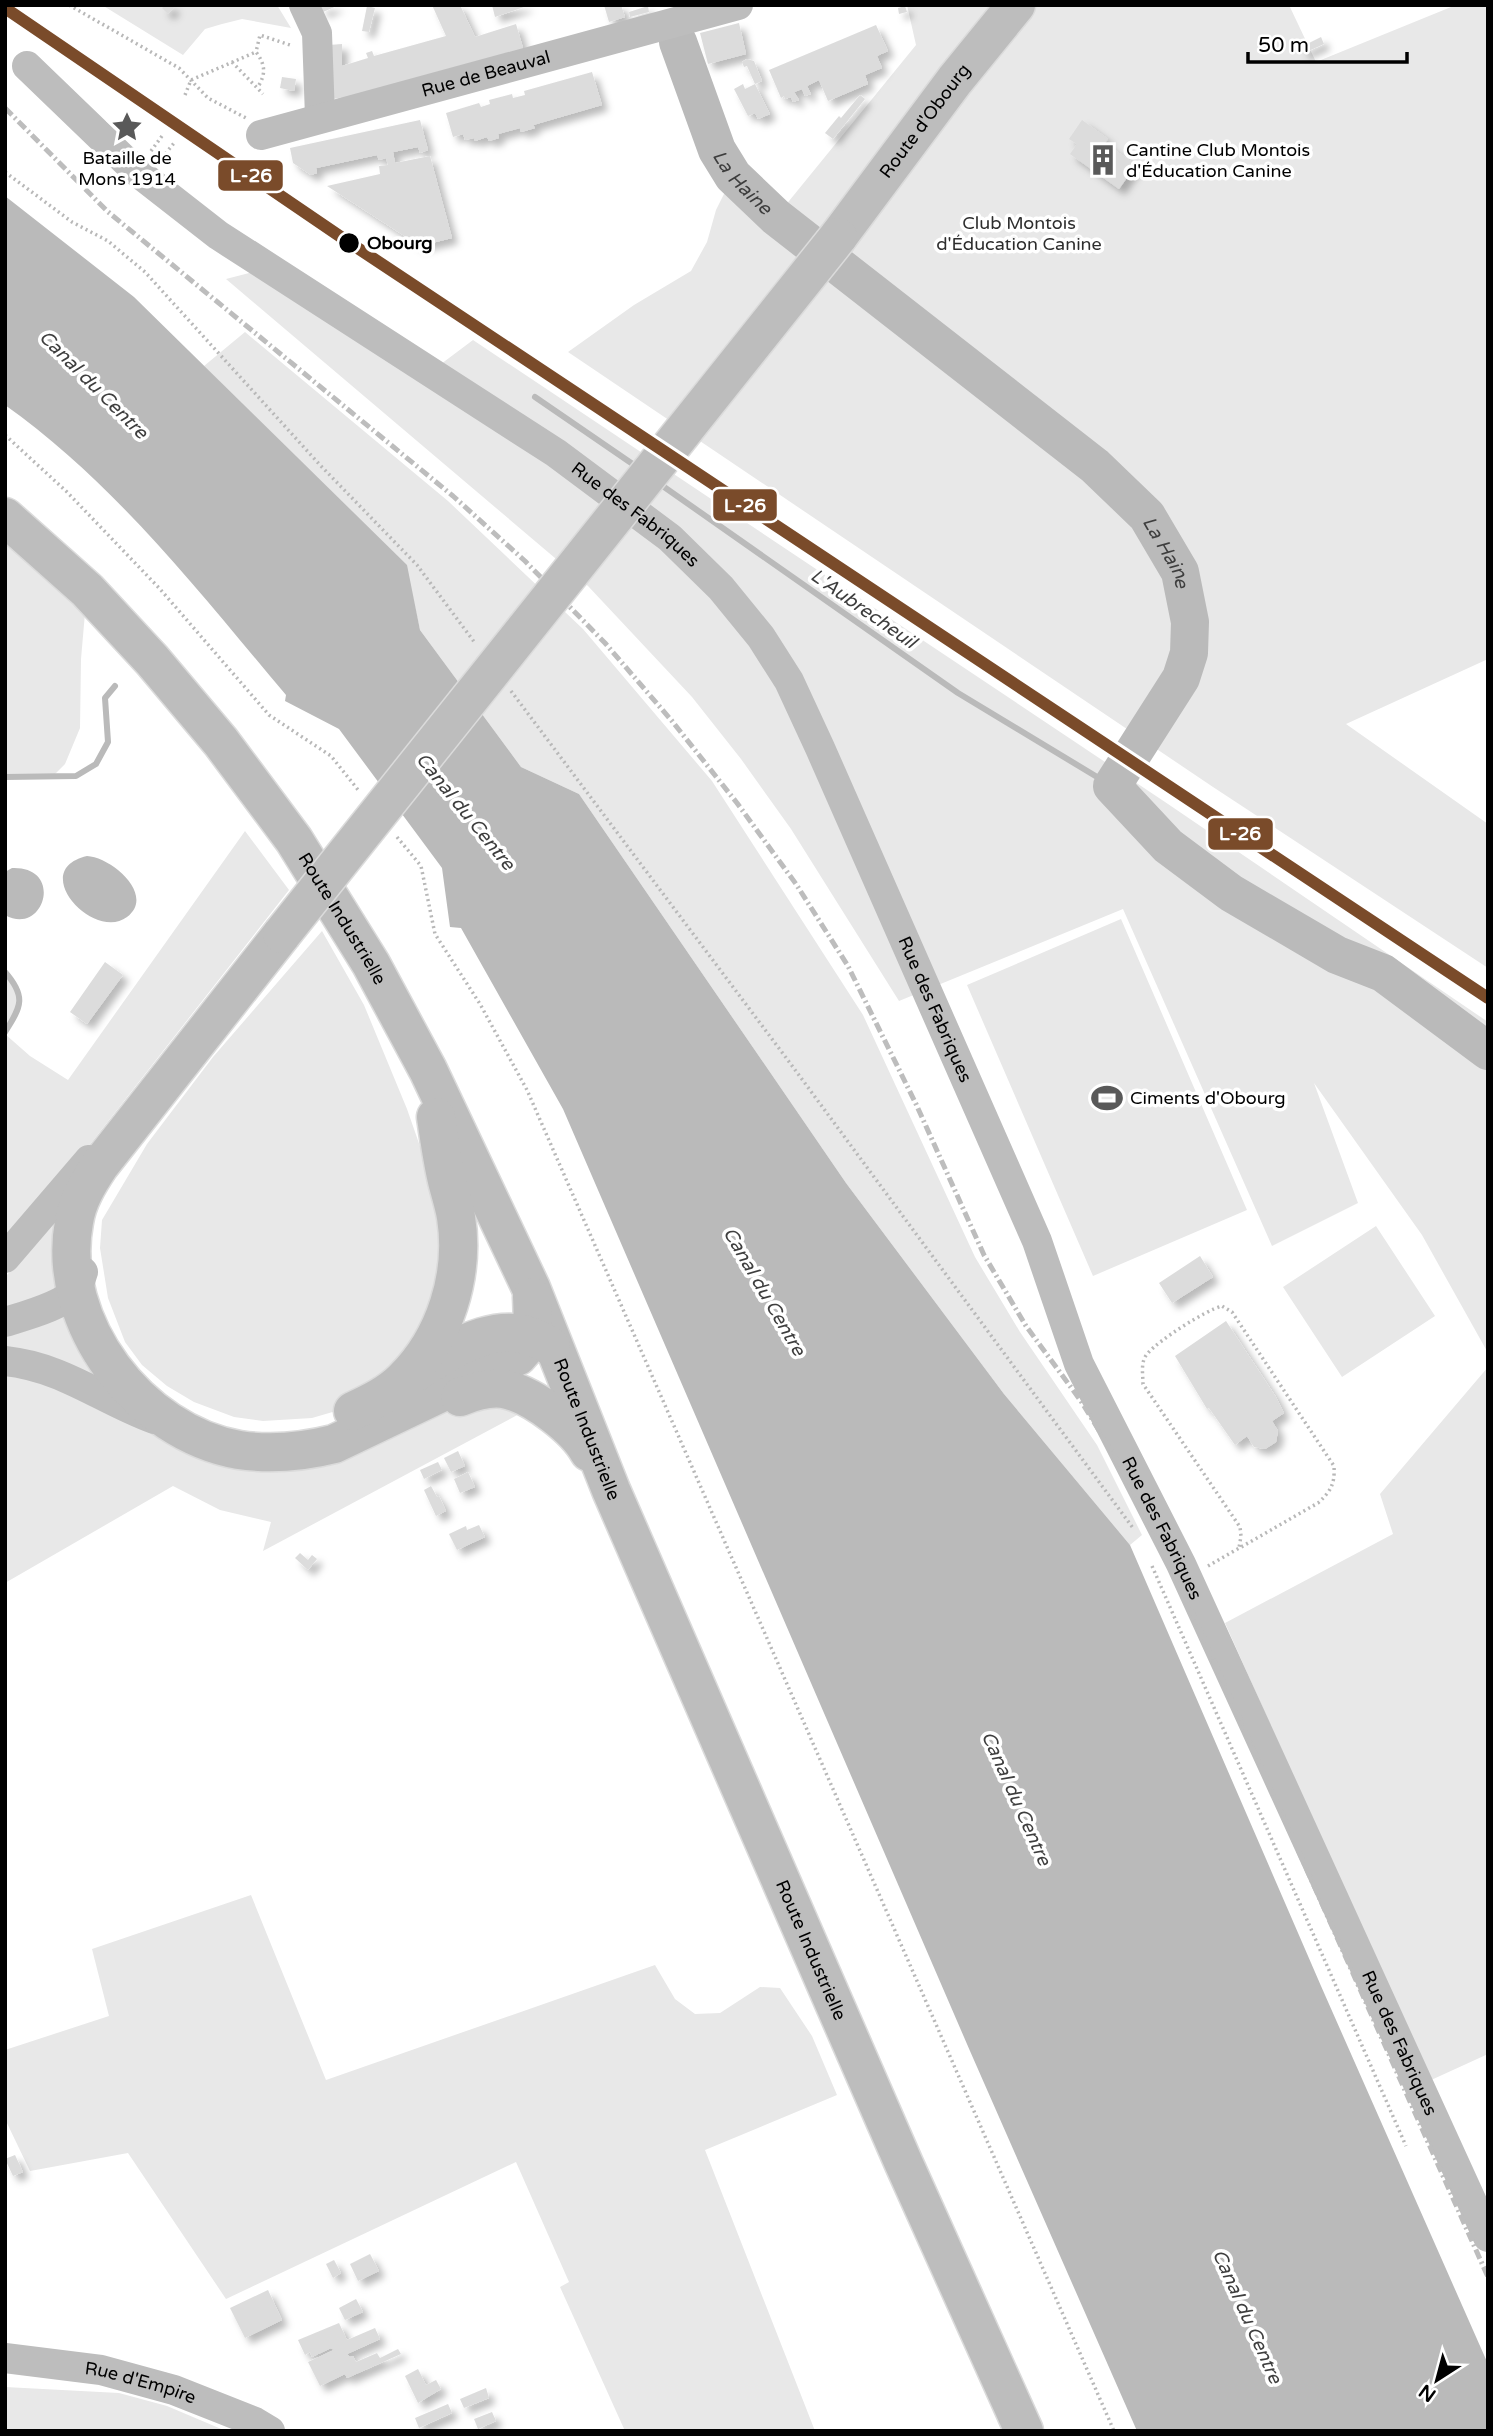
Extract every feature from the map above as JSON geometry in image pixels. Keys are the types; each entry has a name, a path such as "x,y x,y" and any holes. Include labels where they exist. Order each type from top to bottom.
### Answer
{"main road":[{"name":"Route d'Obourg","path":"83,1273 72,1269 71,1246 78,1204 100,1164 838,237 955,80 1016,5"},
{"name":"Route Industrielle","path":"5,517 87,590 152,660 221,742 294,840 372,964 428,1070 531,1288 545,1344 904,2164 1024,2431"},
{"path":"401,1381 437,1333 447,1311 456,1276 456,1217 428,1070"},
{"path":"83,1273 122,1351 153,1383 177,1401 206,1417 234,1425 289,1429 350,1412 373,1401 401,1381 471,1340 491,1334 517,1332 545,1344"},
{"path":"83,1273 85,1319 97,1346 134,1394 201,1439 237,1450 303,1452 334,1444 467,1394 489,1388 508,1390 532,1401 582,1440 611,1490"},
{"path":"334,1444 506,1364 528,1346 545,1344"}],"street":[{"path":"304,5 317,33 320,117"},
{"name":"Rue de Beauval","path":"261,135 738,5"},
{"name":"Rue des Fabriques","path":"27,66 136,172 218,234 556,453 670,538 721,588 761,637 789,681 820,747 1037,1241 1079,1364 1188,1577 1488,2237"},
{"path":"5,1258 104,1142 147,1084 183,1057"},
{"path":"5,1322 38,1311 69,1296 83,1273"},
{"path":"5,1361 30,1364 60,1374 148,1417 189,1432"},
{"name":"Rue d'Empire","path":"5,2358 101,2370 174,2390 255,2422 270,2431"}],"path":[{"path":"69,5 179,68 208,98 259,124 261,135"},
{"path":"259,85 264,77 262,60 257,52 260,36 318,54"},
{"path":"185,94 191,80 257,52"},
{"path":"232,62 263,94"},
{"path":"5,172 72,222 108,241 145,272 320,465 417,565 481,651"},
{"path":"5,435 67,492 160,589 269,715 331,757 364,796"},
{"path":"506,684 798,1074 1138,1536"},
{"path":"397,836 421,866 435,934 480,1004 527,1090 1114,2431"},
{"path":"1188,1577 1239,1548 1318,1503 1330,1492 1335,1480 1334,1466 1232,1312 1222,1306 1208,1310 1146,1354 1142,1367 1143,1384 1240,1527 1239,1548"},
{"path":"1149,1561 1406,2146"}],"green space":[{"path":"102,5 277,5 291,28 242,19 222,24 205,29 183,55"},
{"name":"Club Montois d'Éducation Canine","path":"907,5 1289,5 1316,62 1456,5 1488,5 1488,659 1346,724 1488,824 1488,968 1213,787 568,352 634,305 691,271 707,242 716,210 733,176 776,217 916,45"},
{"path":"253,272 421,379 473,340 1168,804 1488,1022 1488,1353 1422,1235 1314,1083 1358,1203 1272,1246 1123,909 899,1001 791,829 692,697 588,586 226,279"},
{"path":"245,332 448,501 583,629 712,781 863,1015 975,1257 1020,1332 1097,1445 1142,1535 1130,1545 1004,1394 846,1183 579,794 521,767 420,630 406,565 204,366"},
{"path":"5,517 87,590 81,659 80,728 65,764 52,777 5,777"},
{"path":"245,831 289,890 27,1225 5,1247 5,1034 30,1056 68,1080"},
{"name":"Ciments d'Obourg","path":"1121,919 1247,1210 1093,1276 967,985"},
{"path":"322,931 364,1005 407,1109 451,1235 422,1344 336,1411 312,1418 263,1421 234,1417 194,1402 167,1386 142,1365 125,1342 108,1298 100,1248 102,1220 147,1144 213,1057"},
{"path":"5,972 16,988 19,1001 15,1015 5,1032"},
{"path":"59,1207 59,1291 5,1313 5,1277 28,1253"},
{"path":"1376,1226 1435,1316 1342,1377 1283,1287"},
{"path":"70,1307 108,1378 5,1353 5,1332"},
{"path":"1488,1367 1488,2054 1429,2081 1225,1623 1393,1534 1380,1494"},
{"path":"5,1370 35,1374 208,1455 471,1400 523,1412 263,1551 271,1522 220,1510 173,1486 5,1583"},
{"path":"251,1895 326,2080 655,1965 675,1999 695,2014 720,2013 760,1987 780,1988 812,2036 837,2095 705,2150 815,2431 625,2431 560,2287 569,2282 516,2162 226,2299 128,2153 30,2171 5,2119 5,2050 109,2016 92,1949"},
{"path":"5,2387 119,2393 167,2406 226,2431 5,2431"}],"water":[{"name":"Canal du Centre","path":"5,196 134,297 407,565 420,630 521,767 579,794 846,1183 1004,1394 1130,1545 1488,2364 1488,2431 1137,2431 563,1109 461,928 450,927 442,868 339,729 285,701 286,695 188,579 119,504 45,436 5,405"},
{"path":"87,856 97,858 118,870 133,888 135,908 127,917 113,922 98,920 72,901 65,888 63,875 70,864"},
{"path":"12,868 29,870 39,878 43,888 43,899 30,917 19,919 5,915 5,872"}],"building":[{"path":"172,5 174,8 168,14 162,8"},
{"path":"319,5 339,5 323,12"},
{"path":"432,5 460,5 475,37 516,24 523,48 370,92 333,99 329,45 342,44 342,66 368,58 366,53 372,51 374,56 446,36"},
{"path":"492,5 527,5 527,6 495,17"},
{"path":"604,5 621,5 625,17 609,22"},
{"path":"367,6 375,8 369,32 362,31"},
{"path":"648,6 649,12 630,17 629,12"},
{"path":"905,6 907,12 899,14 898,8"},
{"path":"739,23 746,54 708,64 700,33"},
{"path":"876,25 888,51 877,56 882,68 865,75 868,84 828,101 819,80 807,86 811,94 805,96 802,89 794,92 799,100 793,102 791,97 781,98 769,70"},
{"path":"1321,37 1324,44 1304,53 1301,47"},
{"path":"747,59 754,61 762,81 755,84 747,66 744,67 742,62"},
{"path":"592,72 602,105 533,125 535,128 521,132 520,128 498,134 499,138 489,141 487,137 475,141 474,138 465,140 463,134 453,137 446,113 479,103 481,107 490,104 489,100 512,94 513,98 525,95 524,91"},
{"path":"282,77 296,79 294,91 280,88"},
{"path":"743,84 745,89 755,84 770,114 758,119 755,113 748,116 734,89"},
{"path":"860,95 865,99 833,139 825,133 839,116 841,118"},
{"path":"420,120 428,150 420,153 418,147 393,152 395,163 430,156 452,238 420,246 327,186 380,174 379,166 388,165 386,158 379,160 377,155 316,168 317,173 311,175 293,163 290,148"},
{"name":"Cantine Club Montois d'Éducation Canine","path":"1082,120 1108,139 1105,143 1136,165 1119,189 1070,154 1077,144 1069,139"},
{"path":"105,962 123,975 87,1024 70,1012"},
{"path":"1200,1256 1213,1277 1172,1303 1159,1283"},
{"path":"1226,1321 1284,1413 1272,1421 1278,1431 1276,1442 1265,1449 1254,1447 1247,1436 1235,1445 1209,1408 1207,1409 1175,1356"},
{"path":"458,1451 465,1466 451,1472 444,1458"},
{"path":"438,1462 442,1470 424,1479 420,1470"},
{"path":"468,1472 475,1487 460,1493 454,1479"},
{"path":"431,1486 446,1511 436,1516 424,1490"},
{"path":"479,1525 485,1537 457,1550 449,1534 466,1526 467,1530"},
{"path":"300,1553 308,1560 312,1555 317,1559 308,1570 295,1558"},
{"path":"15,2155 23,2172 13,2176 5,2159"},
{"path":"370,2254 379,2271 358,2281 350,2264"},
{"path":"334,2260 341,2273 333,2278 326,2264"},
{"path":"268,2290 282,2320 245,2338 230,2308"},
{"path":"356,2299 363,2312 345,2320 339,2308"},
{"path":"339,2323 347,2340 375,2328 380,2339 347,2354 353,2356 356,2362 377,2353 380,2358 398,2349 401,2354 347,2378 345,2374 320,2386 308,2362 334,2350 331,2348 312,2357 310,2352 305,2355 298,2340"},
{"path":"418,2369 426,2385 436,2380 441,2389 418,2403 405,2376"},
{"path":"486,2388 489,2398 464,2408 460,2399"},
{"path":"448,2404 452,2413 419,2428 415,2418"},
{"path":"492,2412 496,2421 478,2429 474,2419"}],"waterway":[{"name":"La Haine","path":"678,42 717,150 733,176 776,217 1095,466 1147,516 1180,572 1190,622 1189,653 1181,678 1112,786 1168,846 1231,893 1337,955 1383,973 1488,1051"},
{"name":"L'Aubrecheuil","path":"535,397 637,467"},
{"name":"L'Aubrecheuil","path":"657,482 958,693 1112,786"},
{"name":"L'Aubrecheuil","path":"5,777 76,776 96,764 108,742 105,698 115,686"},
{"name":"L'Aubrecheuil","path":"5,972 19,995 18,1008 5,1032"}],"railway":[{"path":"5,108 107,211 453,496 525,561 605,643 672,721 796,884 848,966 916,1104 984,1255 1026,1326 1081,1401 1141,1504 1183,1591 1488,2277"}],"transit line":[{"name":"L-26","path":"5,8 341,237 1488,998"}],"place":[{"name":"Bataille de Mons 1914","path":"127,127"},
{"name":"Cantine Club Montois d'Éducation Canine","path":"1103,160"},
{"name":"Obourg","path":"349,243"},
{"name":"Ciments d'Obourg","path":"1107,1098"}]}
